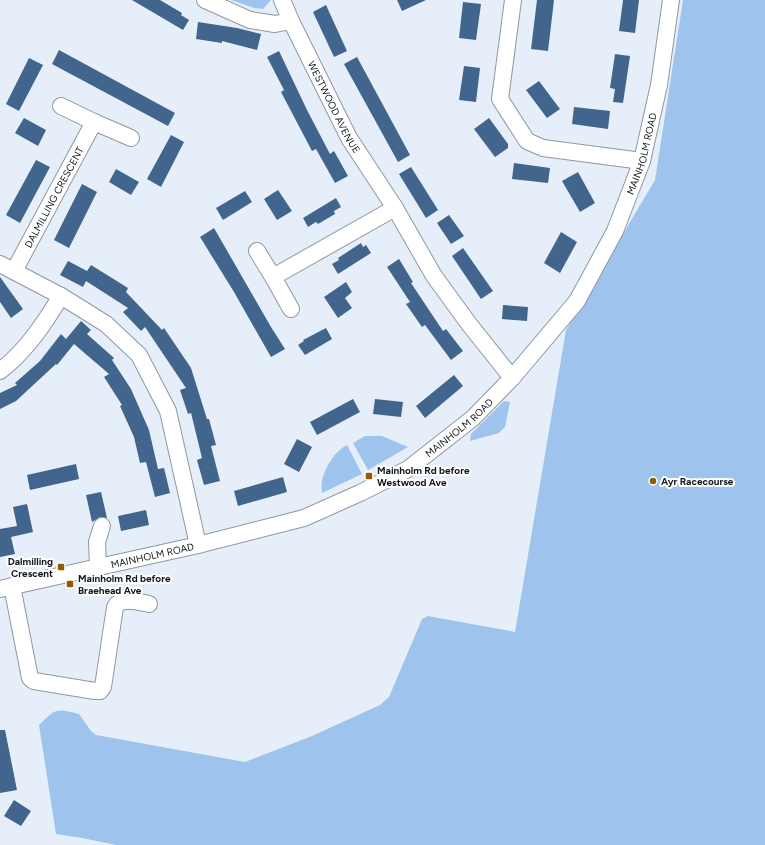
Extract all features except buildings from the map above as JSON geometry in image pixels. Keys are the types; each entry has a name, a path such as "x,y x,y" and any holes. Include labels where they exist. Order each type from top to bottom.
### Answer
{"street":[{"path":"205,0 250,20 275,24 290,21"},
{"name":"WESTWOOD AVENUE","path":"282,0 290,21 349,138 395,208 434,276 469,324 512,378"},
{"path":"513,0 500,99 527,141 543,148 642,161"},
{"name":"MAINHOLM ROAD","path":"6,587 198,545 304,518 360,493 408,468 473,418 512,378 577,301 615,231 642,161 659,85 671,0"},
{"path":"61,106 131,138"},
{"name":"DALMILLING CRESCENT","path":"14,271 94,122"},
{"path":"273,277 395,208"},
{"path":"257,251 291,309"},
{"path":"0,264 61,296 106,324 139,355 168,411 198,545"},
{"path":"0,371 14,360 42,327 61,296"},
{"path":"98,567 98,542 102,526"},
{"path":"6,587 30,678 34,681 95,691 100,691 103,687 115,607 123,600 149,604"}],"shaded area":[{"path":"231,0 271,0 263,9 254,8"},
{"name":"Ayr Racecourse","path":"683,0 765,0 765,845 116,845 56,834 39,725 56,711 79,714 91,731 96,735 245,762 312,736 380,705 389,697 422,619 428,616 515,632 566,330 655,180"},
{"path":"504,401 510,402 505,427 499,433 470,441 471,434"},
{"path":"365,436 382,436 408,447 368,470 353,443"},
{"path":"347,445 362,474 322,493 323,476 328,465 338,451"}],"place":[{"name":"Mainholm Rd before Westwood Ave","path":"369,476"},
{"name":"Ayr Racecourse","path":"653,481"},
{"name":"Dalmilling Crescent","path":"61,567"},
{"name":"Mainholm Rd before Braehead Ave","path":"70,584"}]}
